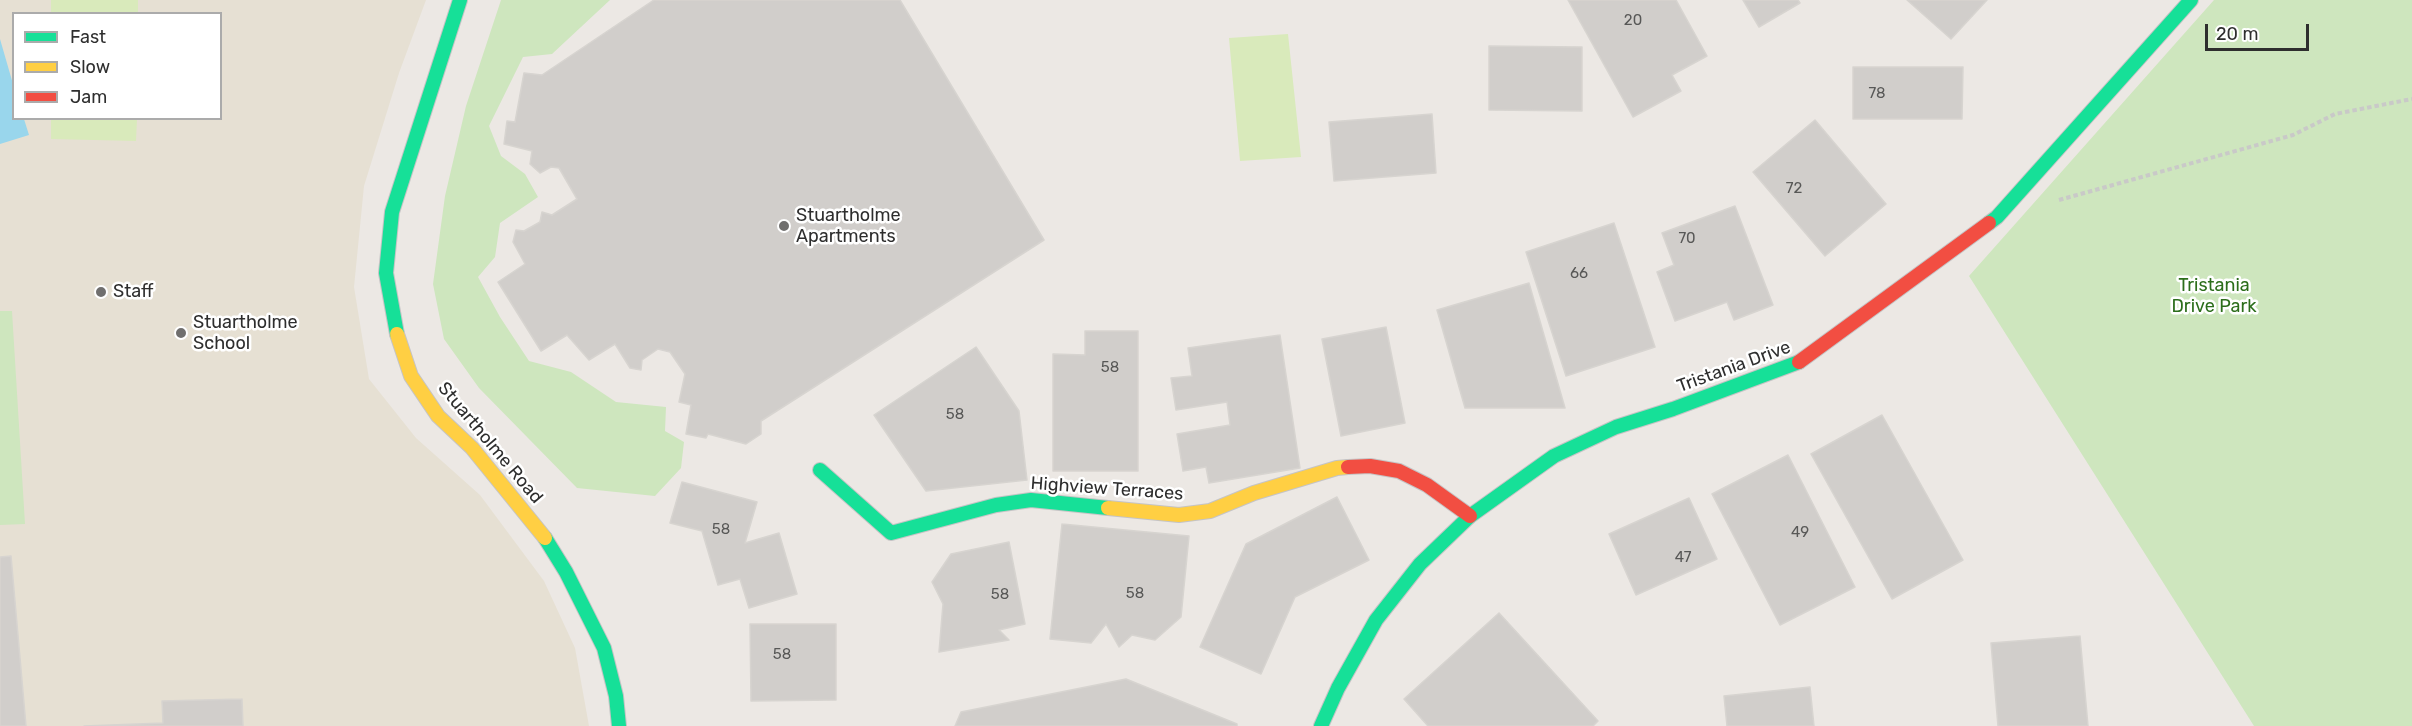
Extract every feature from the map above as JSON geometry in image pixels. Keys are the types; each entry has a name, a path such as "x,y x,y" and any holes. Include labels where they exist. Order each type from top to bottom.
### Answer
{"street":[{"name":"Stuartholme Road","path":"460,0 392,212 386,273 395,329 411,376 438,416 472,448 510,493 542,534 566,572 604,648 616,696 619,726"},
{"name":"Tristania Drive","path":"1321,726 1338,688 1376,620 1420,564 1470,516 1554,456 1605,432 1803,361 1997,217 2191,0"},
{"name":"Highview Terraces","path":"820,470 891,533 996,505 1031,500 1179,514 1210,511 1254,493 1336,468 1370,466 1399,471 1427,485 1470,516"}],"path":[{"path":"2054,201 2293,135 2336,114 2412,99"}],"shaded area":[{"name":"Stuartholme School","path":"0,0 426,0 399,73 364,186 354,287 369,379 416,438 480,495 544,581 575,648 589,726 0,726"}],"green space":[{"path":"51,0 138,0 138,12 51,12"},
{"path":"501,0 610,0 552,54 523,57 489,126 501,156 525,174 538,197 500,223 495,257 478,277 500,317 529,361 571,372 616,402 666,407 665,431 684,442 681,468 655,496 577,488 479,388 444,339 433,284 445,196 466,106"},
{"name":"Tristania Drive Park","path":"2214,0 2412,0 2412,726 2254,726 1969,276"},
{"path":"1288,34 1301,157 1240,161 1229,38"},
{"path":"51,120 137,120 136,141 51,139"},
{"path":"0,311 12,311 25,524 0,525"}],"water":[{"path":"0,39 12,81 12,120 24,120 29,135 0,144"}],"building":[{"name":"Stuartholme Apartments","path":"654,0 900,0 1044,240 761,421 761,434 746,444 708,434 706,438 686,434 691,405 679,402 685,374 670,352 658,349 642,360 641,370 630,368 615,344 589,360 567,335 541,351 498,282 525,264 513,242 516,230 524,231 540,222 542,212 552,215 577,199 559,168 551,167 540,173 530,164 532,151 504,144 507,121 515,122 524,73 542,75"},
{"path":"1568,0 1676,0 1707,56 1672,75 1681,91 1633,117"},
{"path":"1743,0 1798,0 1800,3 1759,27"},
{"path":"1907,0 1987,0 1951,39"},
{"path":"1489,46 1582,47 1582,111 1489,110"},
{"path":"1853,67 1963,67 1962,119 1853,119"},
{"path":"1432,114 1436,173 1334,181 1329,122"},
{"path":"1815,120 1886,204 1825,256 1753,172"},
{"path":"1735,206 1773,305 1734,320 1727,302 1675,321 1657,272 1674,265 1662,233"},
{"path":"1614,223 1655,347 1566,376 1526,252"},
{"path":"1529,283 1565,408 1465,408 1437,310"},
{"path":"1386,327 1405,423 1341,436 1322,339"},
{"path":"1085,331 1138,331 1138,471 1053,471 1053,354 1085,355"},
{"path":"1280,335 1300,468 1209,483 1206,467 1183,471 1177,434 1230,425 1227,402 1176,410 1171,378 1192,376 1188,348"},
{"path":"976,347 1019,411 1027,480 926,491 874,415"},
{"path":"1882,415 1963,560 1892,599 1811,454"},
{"path":"1788,455 1855,587 1780,625 1712,494"},
{"path":"682,482 757,502 745,543 779,533 797,594 749,608 740,579 718,585 702,531 670,523"},
{"path":"1337,497 1369,560 1295,597 1261,674 1200,647 1246,544"},
{"path":"1689,498 1717,559 1636,595 1609,534"},
{"path":"1062,524 1189,536 1181,617 1155,640 1132,635 1119,647 1106,624 1091,643 1050,639"},
{"path":"1009,542 1025,624 999,630 1009,640 939,652 943,604 932,582 951,554"},
{"path":"11,556 26,726 0,726 0,557"},
{"path":"1499,613 1598,721 1593,726 1428,726 1404,699"},
{"path":"750,624 836,624 836,700 751,701"},
{"path":"2080,636 2088,726 1998,726 1991,643"},
{"path":"1126,679 1237,724 1237,726 955,726 961,712"},
{"path":"1810,687 1814,726 1727,726 1724,696"},
{"path":"242,699 243,726 84,726 163,723 162,701"}],"traffic: fast":[{"path":"397,334 386,273 392,212 460,0"},
{"path":"1989,223 1997,217 2191,0"},
{"path":"1321,726 1338,688 1376,620 1420,564 1470,516 1554,456 1616,427 1673,409 1799,362"},
{"path":"820,470 891,533 996,505 1031,500 1108,508"},
{"path":"545,538 566,572 604,648 616,696 619,726"}],"traffic: slow":[{"path":"397,334 411,376 438,416 472,448 545,538"},
{"path":"1108,508 1179,515 1210,511 1254,493 1337,468 1348,467"}],"traffic: jam":[{"path":"1799,362 1989,223"},
{"path":"1348,467 1370,466 1399,471 1427,485 1470,516"}],"place":[{"name":"Stuartholme Apartments","path":"784,226"},
{"name":"Staff","path":"101,292"},
{"name":"Stuartholme School","path":"181,333"}]}
